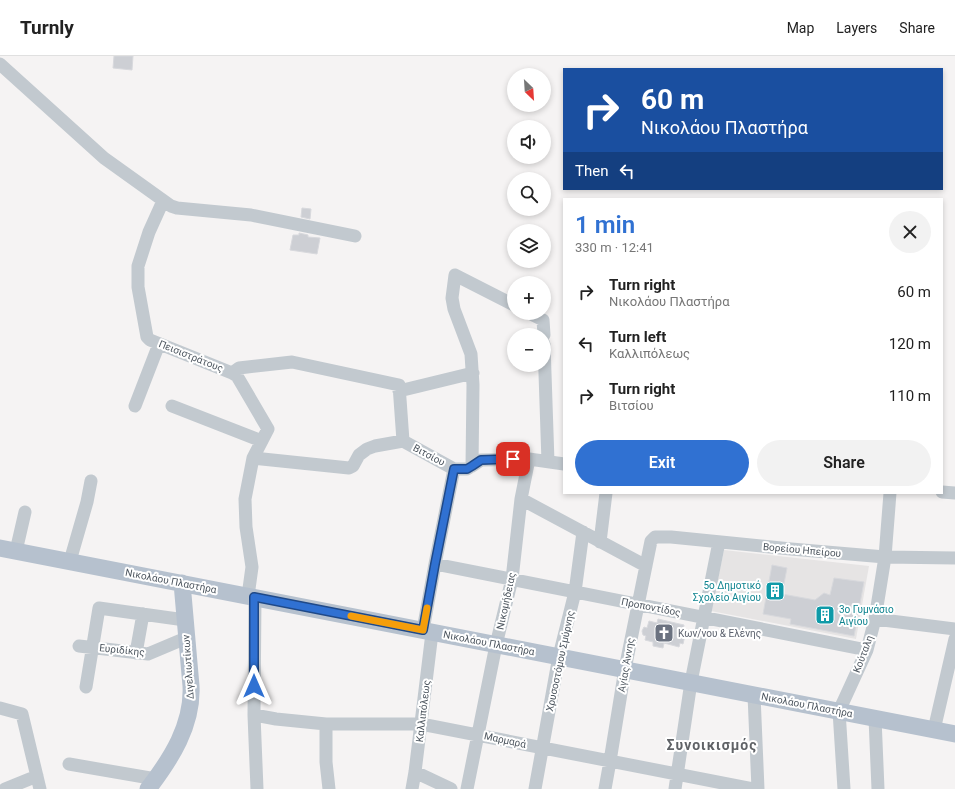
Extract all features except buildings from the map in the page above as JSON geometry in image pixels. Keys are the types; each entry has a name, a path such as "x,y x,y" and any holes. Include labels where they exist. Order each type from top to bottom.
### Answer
{"main road":[{"name":"Νικολάου Πλαστήρα","path":"8,549 955,734"},
{"name":"Διγελιωτίκων","path":"152,784 179,742 190,711 191,691 182,583"}],"street":[{"path":"0,64 104,158 171,206 177,208 251,215 355,236"},
{"name":"Πεισιστράτους","path":"163,201 149,232 138,266 138,287 146,337 159,344 237,376 268,429 253,458 245,499 246,527 252,567 251,596 257,789"},
{"path":"472,466 473,372 471,354 454,309 452,298 456,275 507,301"},
{"path":"135,406 159,344"},
{"path":"232,373 239,368 292,362 399,385 403,441"},
{"path":"399,391 473,372"},
{"path":"545,372 548,462"},
{"path":"172,406 262,441"},
{"name":"Βιτσίου","path":"253,458 349,468 353,466 359,455 367,449 403,441 454,469 467,469 481,460 529,459 563,464"},
{"name":"Νικομήδειας","path":"467,789 496,645 512,579 521,498 529,459"},
{"name":"Καλλιπόλεως","path":"412,789 421,724 435,564 454,469"},
{"path":"70,561 87,502 91,481"},
{"path":"943,492 955,493"},
{"path":"600,542 606,494"},
{"name":"Κούταλη","path":"844,789 839,711 867,650 875,619 885,557 890,494"},
{"path":"521,498 646,566"},
{"path":"8,549 25,512"},
{"name":"Χρυσοστόμου Σμύρνης","path":"535,789 559,656 575,592 583,532"},
{"name":"Βορείου Ηπείρου","path":"651,541 655,537 660,537 885,557 955,558"},
{"name":"Αγίας Άννης","path":"605,789 625,669 651,541"},
{"path":"675,789 691,682 719,542"},
{"name":"Προποντίδος","path":"435,564 867,650"},
{"path":"86,687 86,647 98,608 185,620"},
{"path":"136,653 143,614"},
{"path":"875,619 955,629"},
{"name":"Ευριδίκης","path":"86,647 148,654 186,638"},
{"path":"934,730 955,639"},
{"path":"754,695 758,789"},
{"path":"0,708 22,714 39,783 5,789"},
{"name":"Μαρμαρά","path":"254,715 276,719 326,724 421,724 753,789"},
{"path":"875,718 878,789"},
{"path":"326,724 326,762 329,789"},
{"path":"69,764 152,784"},
{"path":"415,772 451,789"}],"shaded area":[{"path":"724,550 869,566 856,639 711,611"}],"slow traffic":[{"path":"351,616 423,630 427,608"}],"place":[{"name":"5ο Δημοτικό Σχολείο Αιγίου","path":"775,591"},
{"name":"3ο Γυμνάσιο Αιγίου","path":"825,615"},
{"name":"Κων/νου & Ελένης","path":"664,633"}],"district":[{"name":"Συνοικισμός","path":"712,745"}],"route":[{"path":"254,686 254,597 423,630 454,469 467,469 481,460 513,459"}]}
